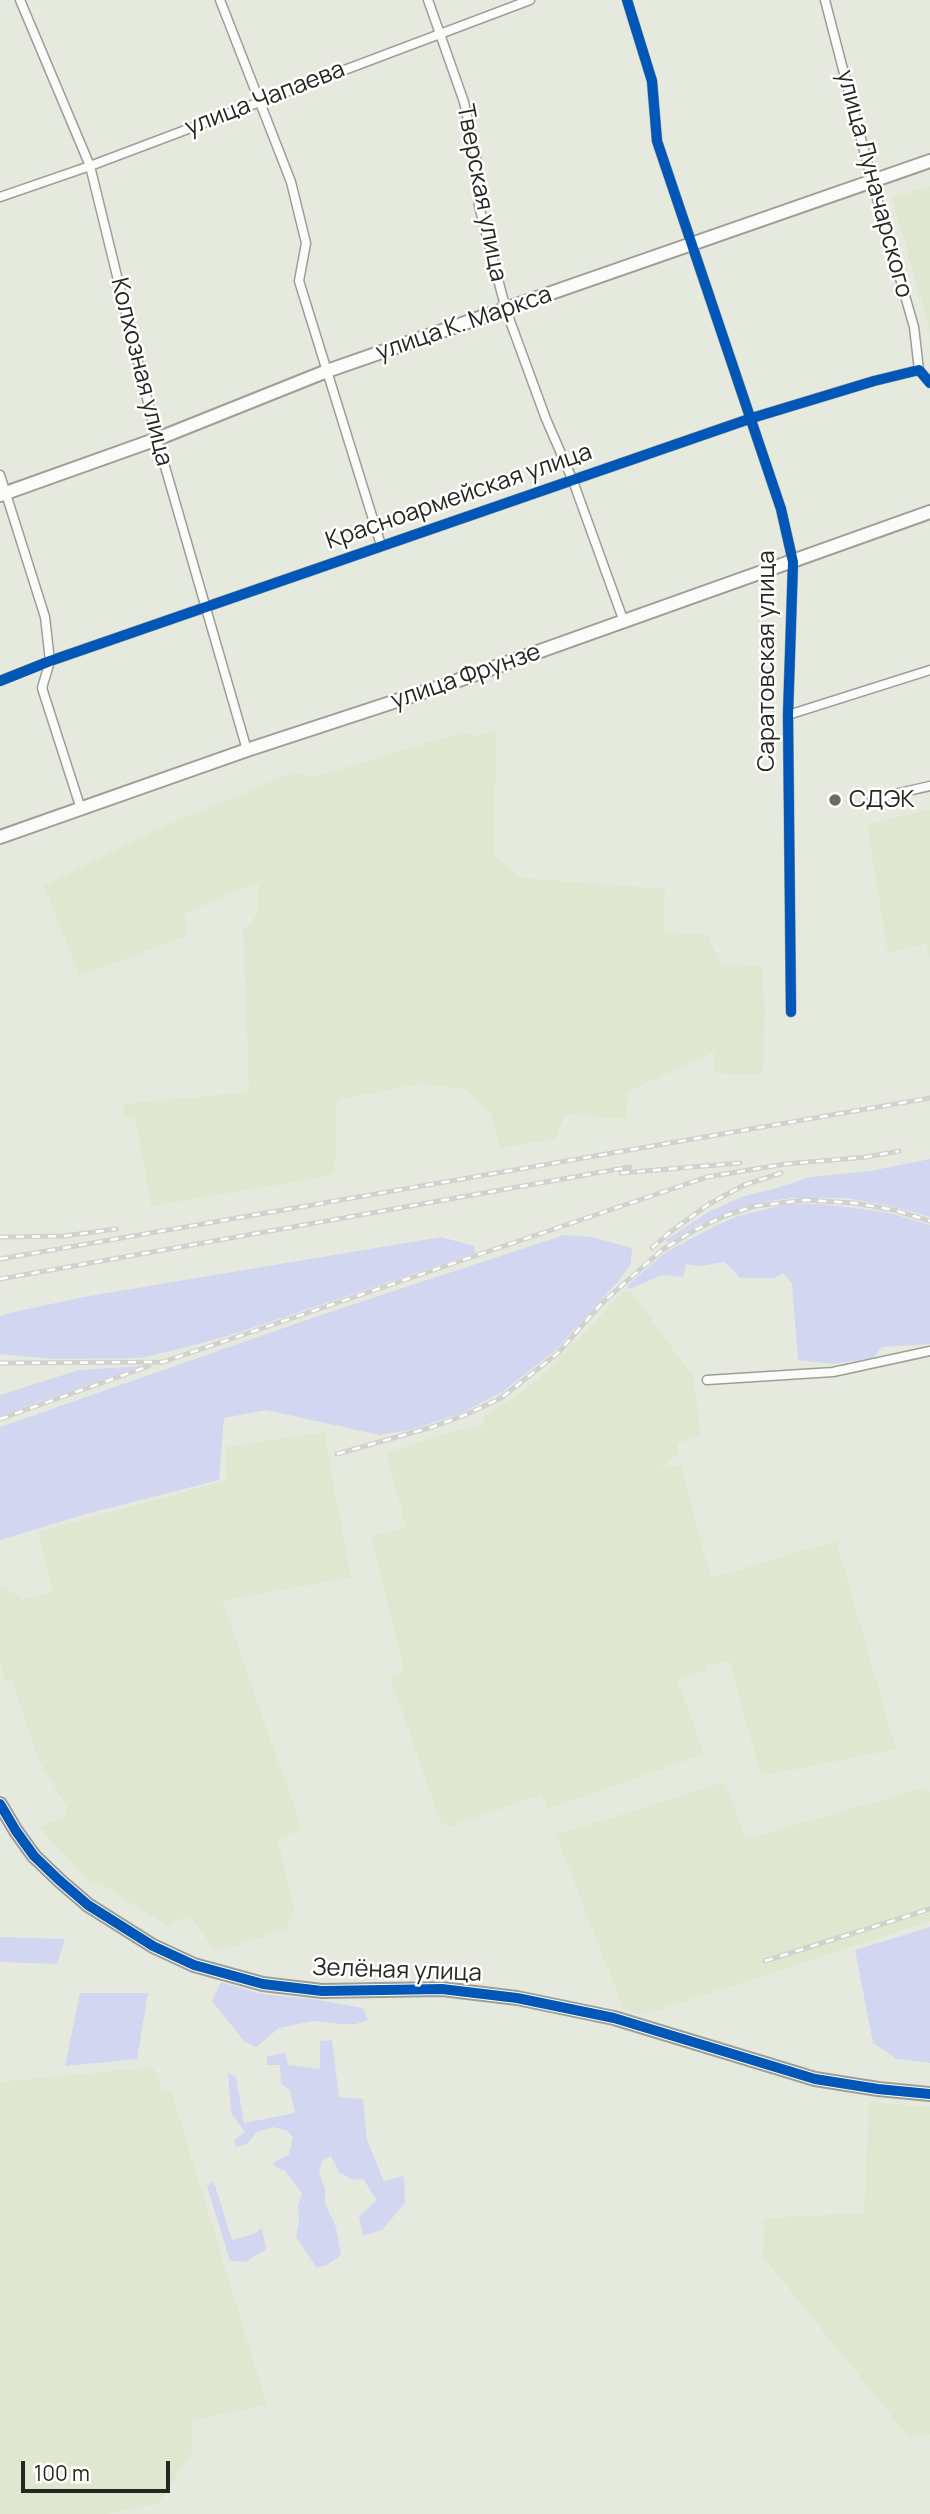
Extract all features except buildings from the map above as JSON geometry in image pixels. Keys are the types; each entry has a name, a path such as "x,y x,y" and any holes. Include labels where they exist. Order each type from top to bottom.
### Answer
{"street":[{"name":"Колхозная улица","path":"20,0 90,166 157,439 247,750"},
{"path":"220,0 291,182 306,243 299,281 382,545"},
{"name":"Тверская улица","path":"428,0 467,113 476,157 480,206 506,310 546,419 573,481 624,622"},
{"name":"улица Чапаева","path":"0,197 90,166 530,0"},
{"name":"Саратовская улица","path":"627,0 652,80 657,141 752,418 781,509 793,562 788,715 790,1012"},
{"name":"улица Луначарского","path":"825,0 872,181 914,327 919,370"},
{"name":"улица К. Маркса","path":"3,494 157,439 327,371 930,161"},
{"path":"919,370 930,383"},
{"name":"Красноармейская улица","path":"0,681 50,661 752,418 919,370"},
{"path":"0,475 3,494 45,617 50,661 42,688 81,809"},
{"name":"улица Фрунзе","path":"0,837 247,750 445,685 930,512"},
{"path":"788,715 930,670"},
{"path":"872,799 930,786"},
{"path":"707,1380 833,1372 930,1351"},
{"name":"Зелёная улица","path":"0,1804 34,1856 78,1897 153,1946 194,1965 263,1984 322,1991 442,1989 517,1998 614,2018 815,2079 930,2094"}],"shaded area":[{"path":"930,186 930,332 892,198"},
{"path":"497,730 493,855 523,878 665,889 664,932 707,935 721,964 763,966 763,1074 714,1073 714,1052 629,1091 626,1119 566,1114 554,1139 499,1148 491,1113 465,1089 419,1084 337,1100 335,1170 329,1176 151,1206 135,1116 125,1117 123,1104 249,1092 243,928 250,925 257,912 259,882 185,913 186,936 80,976 44,886 167,825 294,772 314,777 463,732 476,736"},
{"path":"930,809 930,961 926,943 888,953 867,825"},
{"path":"930,1159 930,1217 891,1206 846,1198 791,1198 763,1202 733,1211 695,1226 668,1243 666,1240 708,1212 744,1196 810,1177 870,1171"},
{"path":"788,1204 821,1204 863,1209 893,1214 930,1225 930,1344 882,1347 873,1358 833,1364 798,1360 792,1284 783,1273 775,1278 740,1278 725,1262 699,1266 686,1264 683,1277 662,1275 630,1289 627,1286 666,1252 715,1226 738,1216"},
{"path":"564,1235 591,1237 632,1248 631,1263 621,1278 556,1350 502,1392 462,1413 410,1430 380,1435 266,1410 224,1418 219,1480 86,1514 0,1540 0,1427 318,1316"},
{"path":"441,1237 474,1246 475,1253 228,1336 187,1347 140,1358 53,1359 0,1354 0,1317 9,1313 84,1297"},
{"path":"631,1291 693,1377 701,1433 677,1444 679,1454 659,1469 681,1465 711,1578 836,1541 896,1749 761,1776 729,1660 706,1666 707,1671 677,1679 704,1754 548,1809 541,1795 448,1827 440,1821 390,1677 404,1671 371,1536 406,1528 387,1454 439,1435 484,1425 483,1416 521,1393 550,1368 623,1292"},
{"path":"143,1366 0,1416 0,1395 79,1370"},
{"path":"324,1432 351,1577 222,1601 302,1829 278,1839 294,1909 286,1929 216,1952 189,1915 167,1926 101,1884 91,1883 39,1827 65,1817 68,1809 39,1761 12,1680 5,1681 0,1665 0,1587 5,1587 23,1600 53,1592 38,1532 227,1480 226,1447"},
{"path":"725,1782 746,1839 927,1787 930,1793 930,1921 655,2011 638,2014 623,2008 556,1835"},
{"path":"930,1927 930,2063 897,2059 873,2043 855,1950"},
{"path":"0,1937 65,1939 57,1964 0,1962"},
{"path":"221,1982 261,1994 363,2008 368,2020 356,2024 313,2021 279,2028 256,2047 244,2041 212,2001"},
{"path":"80,1993 148,1993 137,2059 65,2066"},
{"path":"332,2040 339,2097 363,2099 367,2140 384,2181 404,2176 405,2203 382,2230 363,2236 359,2216 377,2200 363,2179 353,2180 340,2173 331,2156 322,2161 319,2173 325,2189 325,2204 336,2227 341,2255 327,2265 317,2268 296,2237 298,2205 302,2194 285,2171 272,2163 289,2154 293,2137 286,2130 272,2127 257,2132 247,2144 236,2147 234,2140 245,2132 231,2113 228,2073 236,2077 244,2123 295,2113 290,2091 281,2083 280,2065 267,2065 267,2056 285,2053 288,2065 320,2069 320,2041"},
{"path":"153,2067 163,2091 171,2090 267,2405 191,2420 193,2450 159,2503 106,2514 0,2514 0,2082"},
{"path":"869,2102 930,2107 930,2435 908,2436 763,2257 764,2218 864,2213"},
{"path":"214,2182 232,2240 254,2234 262,2228 266,2249 245,2262 230,2261 207,2186"}],"railway":[{"path":"0,1259 930,1098"},
{"path":"0,1363 163,1362 707,1177 785,1164 867,1157 899,1151"},
{"path":"621,1173 740,1163"},
{"path":"0,1279 630,1167"},
{"path":"652,1248 709,1204 744,1185 781,1173"},
{"path":"337,1454 432,1427 501,1398 558,1353 601,1304 662,1250 724,1216 755,1206 805,1200 855,1203 894,1210 930,1221"},
{"path":"0,1237 64,1236 116,1229"},
{"path":"0,1419 149,1366"},
{"path":"765,1961 930,1909"}],"cycle path":[{"path":"627,0 652,81 657,141 781,509 793,562 788,715 791,1012"},
{"path":"0,681 50,661 752,418 919,370 930,383"},
{"path":"0,1804 34,1856 88,1905 153,1946 194,1965 263,1984 322,1991 442,1989 517,1998 614,2018 815,2079 930,2094"}],"place":[{"name":"СДЭК","path":"835,800"}]}
